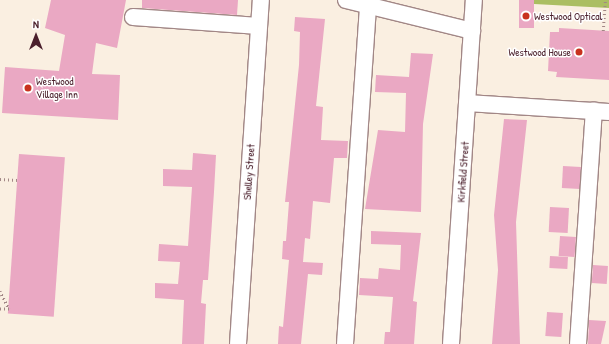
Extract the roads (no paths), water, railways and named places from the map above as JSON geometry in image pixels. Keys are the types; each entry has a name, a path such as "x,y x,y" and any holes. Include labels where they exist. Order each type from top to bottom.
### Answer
{"street":[{"name":"Shelley Street","path":"238,344 261,0"},
{"path":"346,0 472,31"},
{"name":"Kirkfield Street","path":"451,344 474,0"},
{"path":"345,344 368,5"},
{"path":"133,17 259,26"},
{"path":"467,103 602,111 578,344"}],"place":[{"name":"Westwood Optical","path":"526,16"},
{"name":"Westwood House","path":"579,52"},
{"name":"Westwood Village Inn","path":"28,88"}]}
